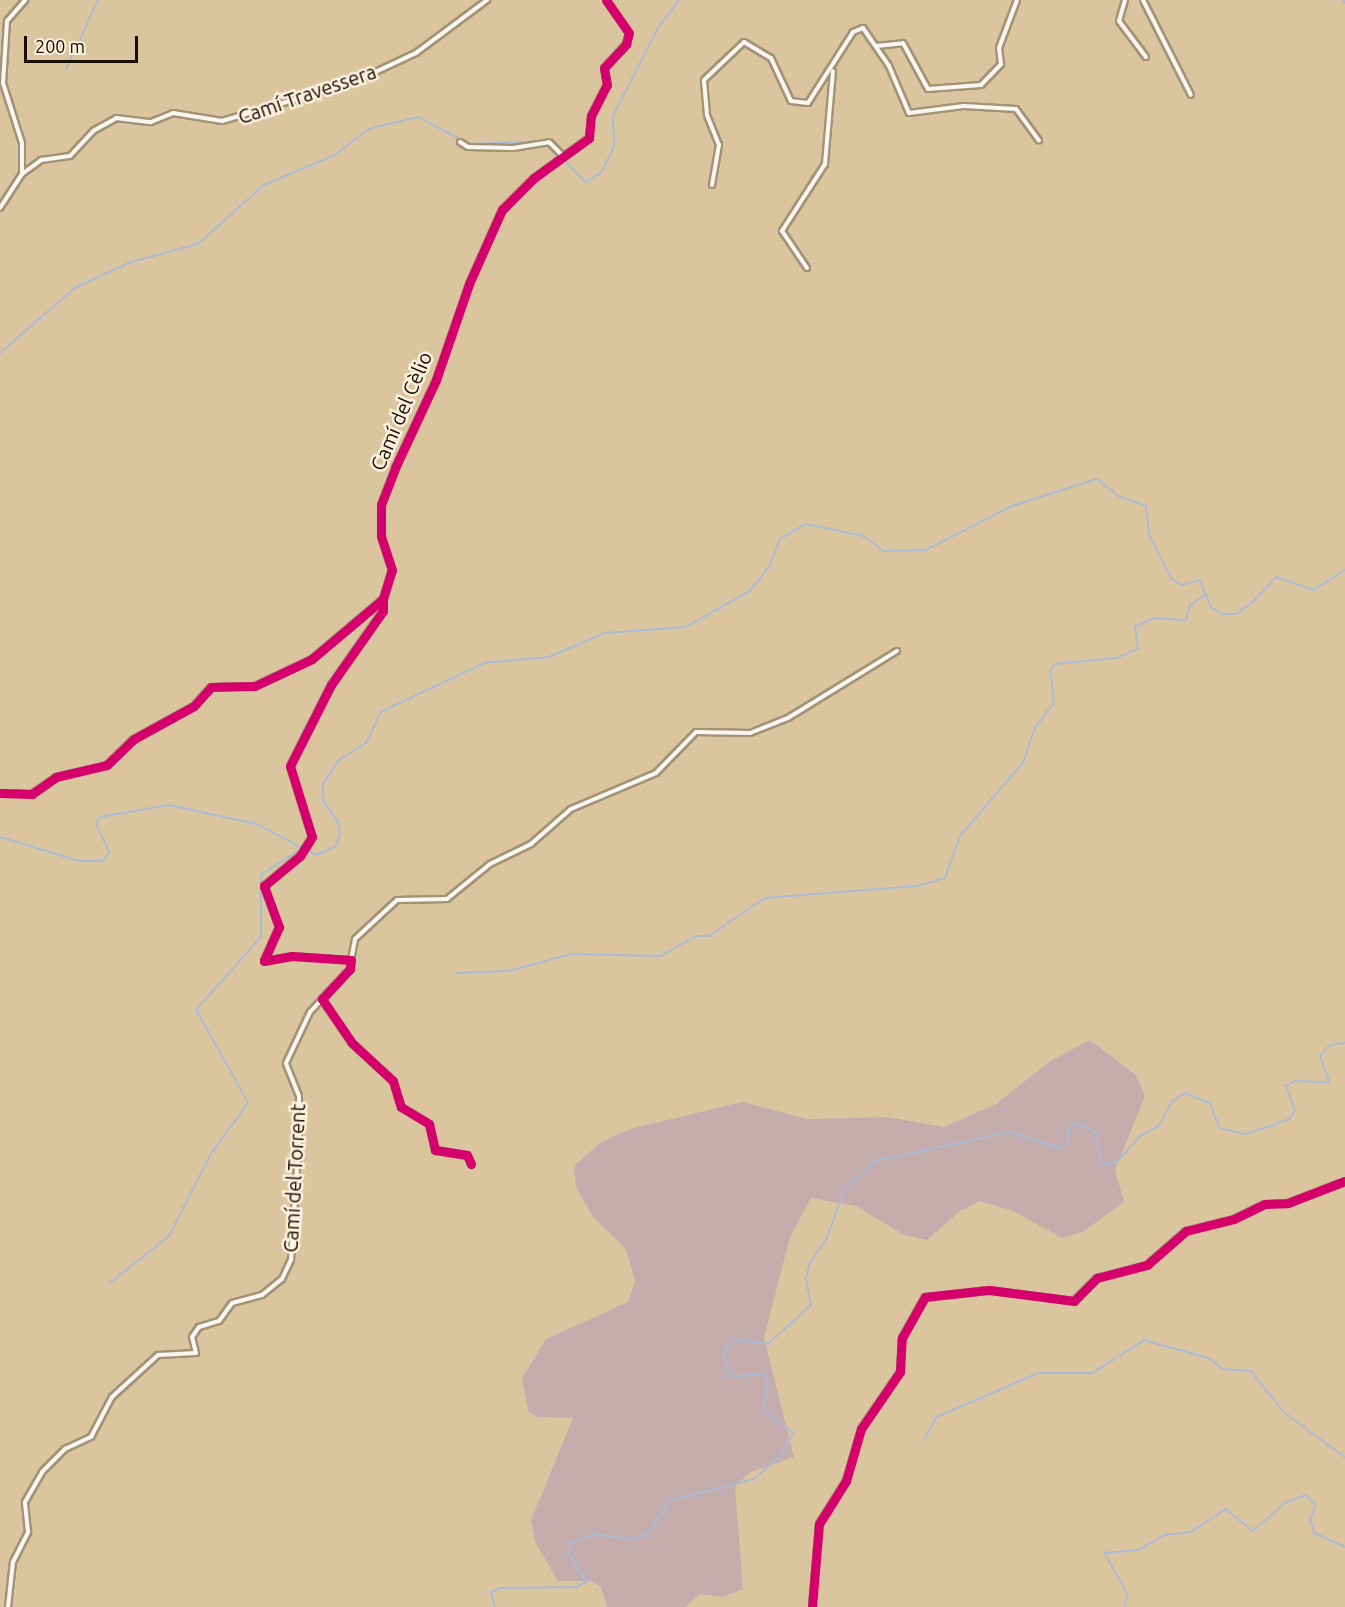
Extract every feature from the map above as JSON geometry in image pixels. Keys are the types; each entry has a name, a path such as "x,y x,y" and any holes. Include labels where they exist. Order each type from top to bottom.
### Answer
{"street":[{"path":"0,208 22,174 22,143 3,83 7,21 24,0"},
{"name":"Camí Travessera","path":"22,174 41,160 70,156 93,131 116,118 151,122 173,113 222,121 354,82 416,53 487,0"},
{"name":"Camí del Cèlio","path":"351,960 291,956 264,961 279,927 262,892 312,837 290,766 331,685 383,611 383,599 392,570 381,536 382,501 436,380 469,284 502,210 589,138 591,116 607,85 604,68 626,44 627,24 606,0"},
{"path":"876,46 903,44 928,89 981,85 1001,64 999,48 1017,0"},
{"path":"1125,0 1119,21 1146,57"},
{"path":"1143,0 1191,95"},
{"path":"712,185 720,145 707,115 704,80 741,44 768,55 793,102 812,102 856,29 863,28 876,46 909,113 964,106 1016,110 1039,141"},
{"path":"807,268 782,231 825,164 832,71"},
{"path":"460,142 468,147 513,148 549,142 564,157"},
{"path":"0,793 32,794 60,775 107,765 128,747 185,713 211,687 255,687 312,659 383,599"},
{"path":"471,1164 467,1155 435,1150 429,1124 401,1107 393,1081 352,1043 322,999 350,969 355,939 397,900 447,898 497,860 531,844 571,809 656,773 696,732 750,733 788,718 897,651"},
{"name":"Camí del Torrent","path":"8,1607 13,1562 28,1532 25,1502 42,1472 65,1449 91,1437 112,1397 158,1355 196,1353 192,1337 200,1327 219,1321 232,1303 262,1295 282,1279 291,1260 299,1137 299,1096 286,1064 322,999"},
{"path":"812,1607 819,1524 846,1481 861,1429 901,1370 904,1333 925,1297 989,1290 1074,1301 1097,1278 1147,1265 1183,1232 1234,1219 1265,1204 1288,1203 1345,1181"}],"shaded area":[{"path":"1090,1040 1136,1075 1145,1096 1115,1170 1124,1202 1084,1231 1062,1238 1013,1211 980,1201 960,1211 927,1240 904,1235 856,1206 811,1198 790,1237 764,1337 794,1457 750,1472 735,1487 743,1589 723,1597 700,1594 685,1607 607,1607 601,1587 591,1581 558,1581 535,1542 531,1520 573,1418 537,1417 528,1411 522,1378 546,1339 628,1302 635,1281 626,1249 593,1217 576,1187 574,1166 600,1143 630,1129 742,1102 808,1119 888,1117 944,1127 996,1104 1050,1061"}],"waterway":[{"path":"66,70 98,0"},
{"path":"563,159 586,182 602,172 614,146 613,116 658,28 679,0"},
{"path":"0,353 75,288 131,262 198,244 264,185 335,155 369,129 418,117 470,144 548,141"},
{"path":"0,837 80,861 103,861 109,852 96,824 100,817 169,805 257,824 316,855 335,847 340,835 338,822 323,801 323,784 339,760 366,743 381,712 484,663 549,657 605,633 686,627 750,591 770,565 780,539 806,524 864,536 884,551 926,550 1012,506 1097,479 1119,496 1146,506 1150,536 1172,579 1182,585 1200,580 1212,608 1223,614 1236,614 1252,603 1276,577 1314,590 1345,570"},
{"path":"456,973 509,971 571,954 661,956 696,936 709,936 765,898 917,886 945,878 960,836 1023,763 1035,728 1054,703 1050,672 1055,664 1116,658 1138,649 1135,627 1154,618 1186,620 1190,605 1207,594"},
{"path":"110,1283 169,1236 211,1154 248,1103 196,1010 261,937 261,875 298,851"},
{"path":"495,1607 491,1593 500,1588 577,1587 586,1582 569,1554 570,1543 594,1534 635,1540 649,1532 670,1501 754,1479 782,1455 793,1433 764,1411 768,1380 760,1374 734,1377 726,1369 725,1349 737,1339 768,1344 811,1305 806,1280 809,1264 826,1240 844,1191 875,1161 1010,1132 1060,1148 1067,1143 1069,1127 1078,1123 1097,1133 1101,1164 1116,1163 1140,1136 1159,1126 1172,1102 1185,1093 1210,1103 1220,1128 1246,1134 1290,1119 1295,1110 1286,1086 1295,1081 1329,1082 1320,1056 1330,1045 1345,1043"},
{"path":"924,1440 937,1417 1038,1373 1093,1373 1144,1340 1209,1358 1223,1369 1251,1371 1284,1412 1345,1457"},
{"path":"1125,1607 1127,1593 1104,1553 1139,1550 1164,1535 1191,1532 1226,1509 1253,1531 1285,1503 1306,1495 1316,1505 1311,1520 1315,1533 1345,1547"}],"cycle path":[{"path":"0,793 32,794 56,777 107,765 134,739 194,706 211,687 255,686 312,659 383,599 392,570 381,536 381,505 395,468 436,380 469,284 502,210 534,178 589,138 591,116 607,85 604,68 626,44 629,33 606,0"},
{"path":"383,599 383,611 331,685 290,766 312,837 300,856 264,886 279,927 264,961 291,956 351,960 350,969 322,999 352,1043 393,1081 401,1107 429,1124 435,1150 467,1155 471,1164"},
{"path":"812,1607 819,1524 846,1481 861,1429 900,1372 902,1338 925,1297 989,1290 1074,1301 1097,1278 1147,1265 1186,1231 1234,1219 1265,1204 1288,1203 1345,1181"}]}
